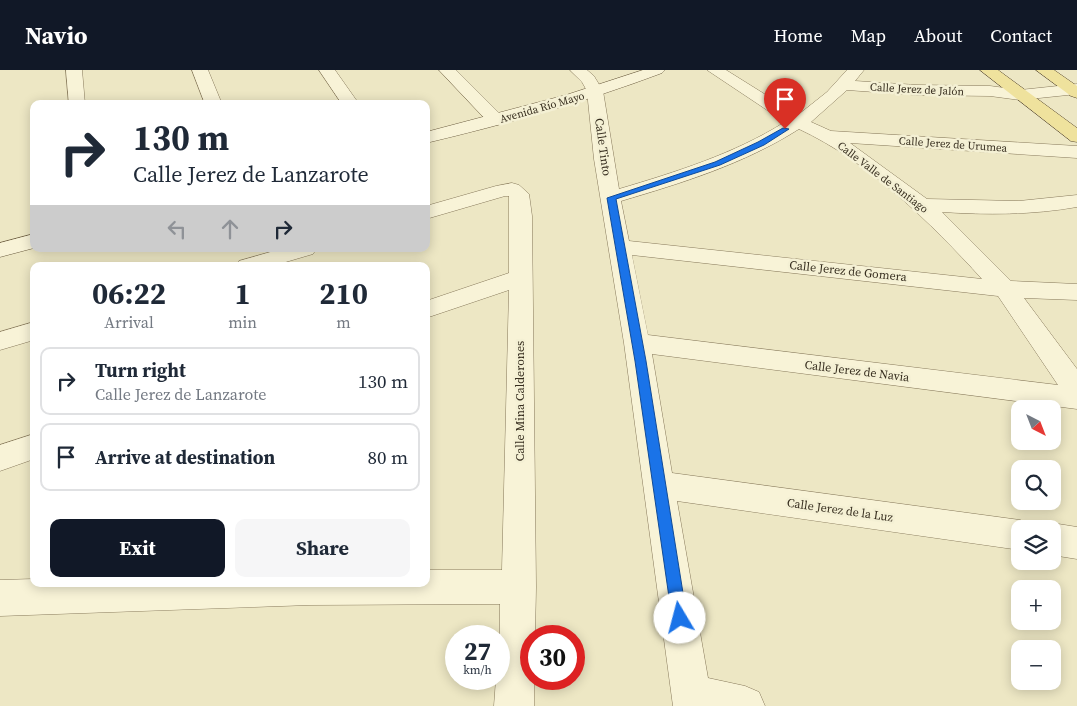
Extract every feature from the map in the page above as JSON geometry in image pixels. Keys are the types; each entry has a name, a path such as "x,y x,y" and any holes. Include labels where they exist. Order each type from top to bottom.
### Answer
{"main road":[{"path":"988,70 1077,137"},
{"path":"1051,74 1076,87"}],"street":[{"path":"74,70 77,100"},
{"path":"200,70 212,100"},
{"path":"327,70 348,100"},
{"path":"447,70 496,120"},
{"path":"578,70 588,79 595,91"},
{"name":"Avenida Río Mayo","path":"430,137 595,91 657,70"},
{"name":"Calle Valle de Santiago","path":"715,70 797,122 828,136 922,205 963,244 1005,289 1077,390"},
{"path":"611,198 717,164 761,144 797,122 845,85 856,70"},
{"name":"Calle Jerez de Jalón","path":"990,91 1006,84 1051,74"},
{"name":"Calle Jerez de Jalón","path":"845,85 926,90 990,91 1020,95 1076,87"},
{"name":"Calle Tinto","path":"595,91 602,158 637,344 692,700"},
{"name":"Calle Jerez de Urumea","path":"828,136 1077,152"},
{"name":"Calle Mina Calderones","path":"430,212 503,190 517,191 519,194 521,216 519,587 514,706"},
{"path":"922,205 1011,208 1077,201"},
{"path":"0,250 30,242"},
{"name":"Calle Jerez de Gomera","path":"620,247 1005,289 1077,292"},
{"path":"261,262 295,252"},
{"path":"430,309 520,278"},
{"path":"0,341 30,331"},
{"name":"Calle Jerez de Navia","path":"637,344 1077,398"},
{"path":"0,458 30,447"},
{"name":"Calle Jerez de la Luz","path":"660,485 1011,534"},
{"path":"1061,541 1077,543"},
{"path":"0,598 285,587"},
{"path":"430,587 519,587"},
{"path":"692,700 745,706"}],"route":[{"path":"680,618 640,361 611,198 717,164 761,144 785,129"}]}
